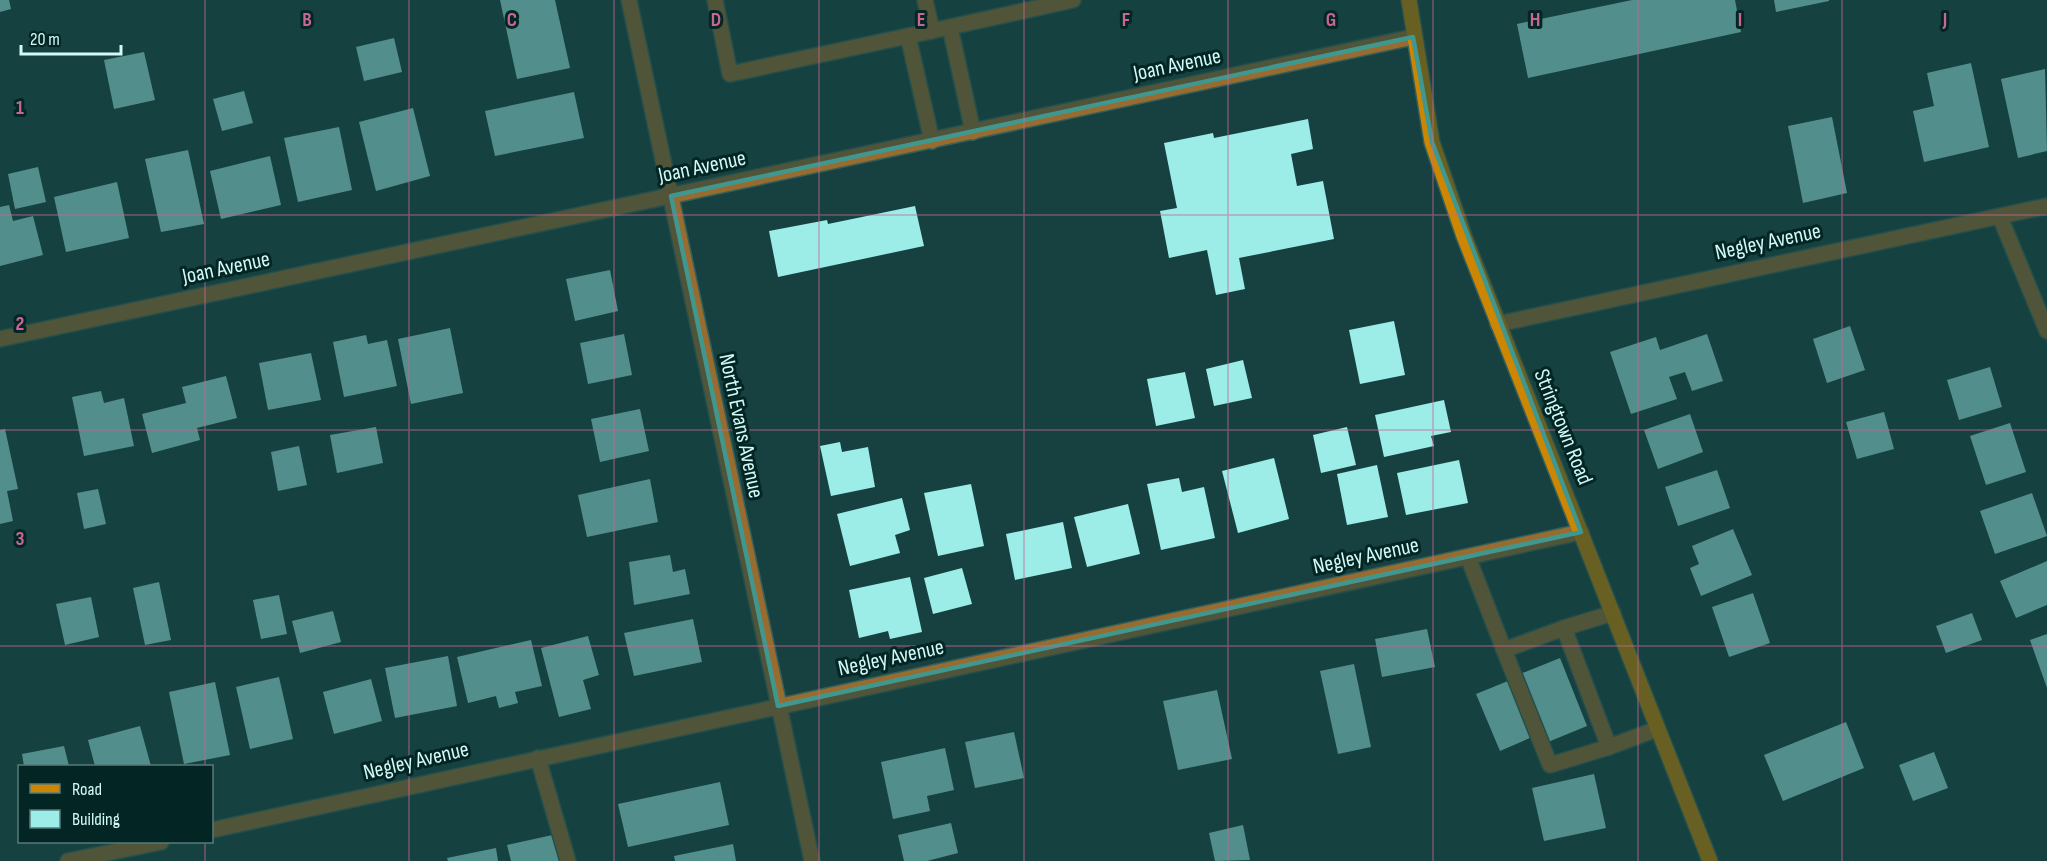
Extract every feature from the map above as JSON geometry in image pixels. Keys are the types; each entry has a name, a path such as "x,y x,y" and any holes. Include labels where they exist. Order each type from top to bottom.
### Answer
{"main road":[{"name":"Stringtown Road","path":"1409,0 1413,38 1431,142 1498,324 1710,861"}],"street":[{"name":"North Evans Avenue","path":"629,0 812,861"},
{"path":"715,0 730,74 1073,0"},
{"path":"925,0 932,31"},
{"path":"950,27 973,132"},
{"path":"908,36 932,141"},
{"name":"Joan Avenue","path":"0,339 1413,38"},
{"name":"Negley Avenue","path":"1498,324 2047,206"},
{"path":"2000,217 2047,331"},
{"name":"Negley Avenue","path":"213,830 1581,531"},
{"path":"1468,557 1550,765 1657,729"},
{"path":"1504,650 1612,613"},
{"path":"1564,628 1609,747"},
{"path":"538,758 568,861"},
{"path":"68,861 156,843"}],"highlighted area":[{"path":"1413,37 1432,142 1581,532 778,706 671,196"}],"building":[{"path":"0,0 9,0 11,9 0,12"},
{"path":"500,0 555,0 570,68 517,79"},
{"path":"1632,0 1735,0 1741,32 1528,78 1517,24"},
{"path":"1774,0 1829,0 1829,1 1776,12"},
{"path":"394,38 402,72 364,81 356,47"},
{"path":"144,52 155,100 114,109 104,60"},
{"path":"1971,63 1989,147 1924,162 1913,111 1934,106 1927,73"},
{"path":"2045,69 2047,151 2018,158 2001,79"},
{"path":"244,91 253,123 222,131 213,99"},
{"path":"574,92 584,138 495,156 485,111"},
{"path":"413,108 430,176 376,191 359,122"},
{"path":"1832,117 1847,193 1803,203 1788,126"},
{"path":"1308,119 1313,149 1291,154 1297,186 1323,181 1334,239 1239,258 1245,289 1216,295 1207,250 1169,258 1160,211 1177,208 1164,143 1213,133 1214,138"},
{"path":"339,127 352,190 298,202 284,138"},
{"path":"188,150 204,224 161,232 145,159"},
{"path":"270,156 281,205 221,219 210,171"},
{"path":"38,167 46,202 15,209 8,174"},
{"path":"117,182 129,238 66,252 54,197"},
{"path":"9,205 13,221 33,216 43,255 0,266 0,207"},
{"path":"915,206 924,246 778,277 769,231 827,220 828,224"},
{"path":"610,270 618,311 575,321 566,279"},
{"path":"1394,321 1405,375 1360,384 1349,330"},
{"path":"1850,326 1865,370 1827,383 1813,339"},
{"path":"450,328 463,393 411,404 398,339"},
{"path":"624,334 632,375 588,384 580,343"},
{"path":"1707,334 1723,381 1692,391 1685,372 1669,377 1677,399 1631,414 1610,352 1656,337 1660,350"},
{"path":"366,335 368,344 387,340 397,386 344,397 333,342"},
{"path":"311,353 321,400 268,410 259,363"},
{"path":"1243,360 1252,398 1214,406 1206,369"},
{"path":"1990,367 2002,407 1959,420 1947,380"},
{"path":"1185,372 1195,418 1156,426 1147,379"},
{"path":"226,376 237,418 197,428 200,440 152,453 142,414 186,403 182,387"},
{"path":"101,391 104,403 124,398 134,446 84,456 72,397"},
{"path":"1444,400 1451,432 1431,436 1434,446 1384,457 1375,415"},
{"path":"640,409 649,451 600,462 591,419"},
{"path":"1884,412 1894,449 1857,459 1846,422"},
{"path":"1690,414 1703,452 1658,469 1644,430"},
{"path":"2010,423 2026,472 1986,485 1970,436"},
{"path":"376,427 383,463 337,473 330,435"},
{"path":"1347,427 1356,465 1321,473 1313,435"},
{"path":"5,429 18,489 7,491 13,521 0,524 0,430"},
{"path":"840,442 842,452 868,447 875,487 831,496 820,446"},
{"path":"299,446 307,485 278,491 271,452"},
{"path":"1274,458 1289,519 1238,533 1222,471"},
{"path":"1459,460 1468,503 1406,515 1397,473"},
{"path":"1377,465 1388,517 1347,525 1337,474"},
{"path":"1717,470 1730,508 1678,526 1665,487"},
{"path":"1179,478 1182,492 1204,487 1215,538 1161,550 1147,484"},
{"path":"650,479 658,522 587,537 578,495"},
{"path":"971,484 984,546 938,556 924,493"},
{"path":"98,489 106,524 84,529 77,493"},
{"path":"2032,493 2047,536 1995,554 1980,511"},
{"path":"902,498 910,530 895,535 900,553 850,566 837,514"},
{"path":"1128,504 1140,554 1087,567 1074,517"},
{"path":"1063,522 1072,568 1015,580 1006,534"},
{"path":"1733,529 1752,575 1701,596 1690,568 1699,564 1692,546"},
{"path":"670,555 673,572 685,569 690,594 634,605 629,562"},
{"path":"2047,561 2047,605 2016,618 2000,581"},
{"path":"962,568 972,604 933,614 924,578"},
{"path":"910,577 922,632 890,639 888,631 859,638 849,590"},
{"path":"159,582 171,640 145,645 133,588"},
{"path":"1753,593 1770,643 1729,657 1712,607"},
{"path":"279,595 287,634 261,639 253,600"},
{"path":"91,597 99,637 65,645 56,604"},
{"path":"333,611 341,642 300,653 292,621"},
{"path":"1972,613 1982,640 1946,653 1936,626"},
{"path":"693,619 702,662 634,676 624,633"},
{"path":"1427,629 1435,667 1382,677 1375,639"},
{"path":"2047,634 2047,688 2030,640"},
{"path":"588,636 599,675 583,680 591,709 559,717 541,648"},
{"path":"531,640 542,686 515,692 518,703 499,708 496,696 468,703 457,657"},
{"path":"448,656 457,706 395,718 385,668"},
{"path":"1560,658 1587,726 1548,742 1520,674"},
{"path":"1354,664 1371,747 1338,754 1320,671"},
{"path":"279,677 293,739 250,749 236,687"},
{"path":"371,679 382,721 334,734 323,692"},
{"path":"1508,681 1532,737 1500,751 1476,694"},
{"path":"215,682 230,755 184,764 169,692"},
{"path":"1217,690 1232,759 1178,770 1163,701"},
{"path":"1846,722 1864,768 1783,801 1764,755"},
{"path":"140,726 151,765 95,765 88,740"},
{"path":"1014,732 1024,778 975,788 965,742"},
{"path":"64,746 69,765 24,765 22,754"},
{"path":"945,748 954,790 927,796 930,811 893,819 881,762"},
{"path":"1934,752 1948,788 1913,801 1899,765"},
{"path":"1594,774 1606,828 1544,841 1532,788"},
{"path":"720,782 729,825 628,847 618,804"},
{"path":"951,823 958,853 927,861 904,861 898,835"},
{"path":"1243,825 1250,860 1215,861 1209,833"},
{"path":"557,834 563,861 511,861 507,845"},
{"path":"733,844 736,861 675,861 674,856"},
{"path":"496,848 498,861 448,861 447,858"}]}
